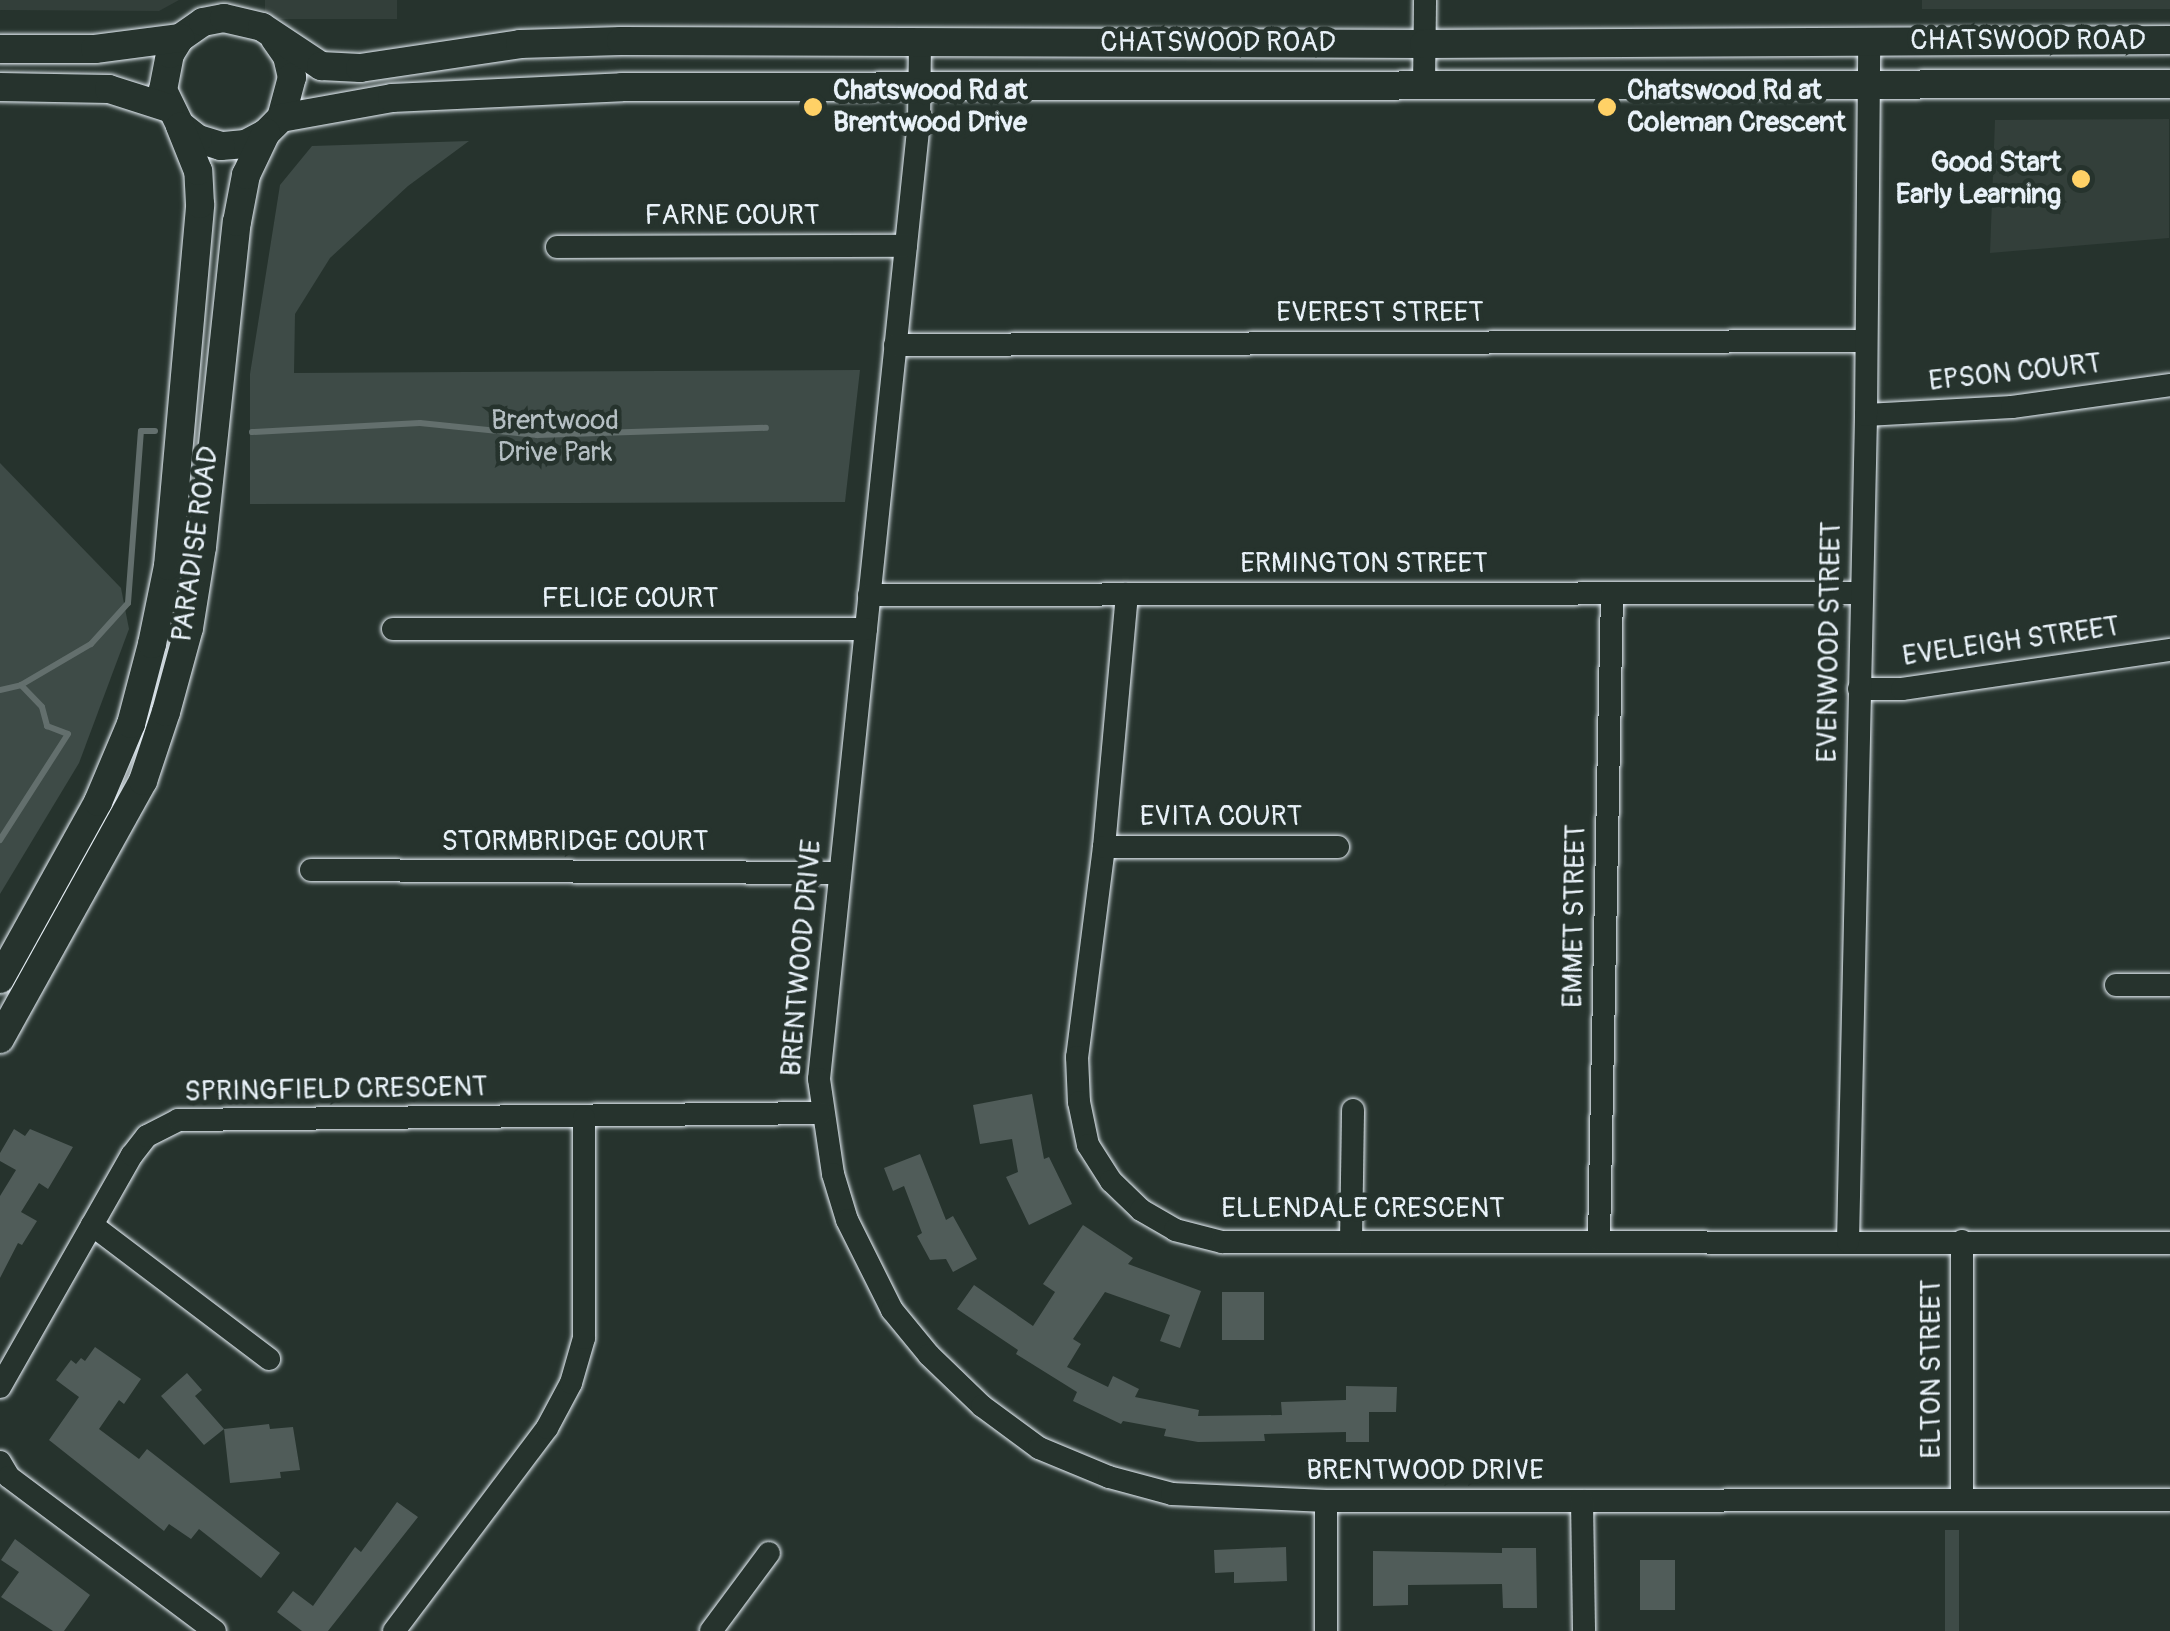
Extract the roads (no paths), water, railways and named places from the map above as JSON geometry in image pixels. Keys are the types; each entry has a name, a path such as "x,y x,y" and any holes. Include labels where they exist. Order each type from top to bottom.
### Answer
{"main road":[{"name":"CHATSWOOD ROAD","path":"0,48 95,50 243,10 275,39 321,66 360,68 520,44 2170,40"},
{"path":"174,116 164,72 197,20"},
{"path":"274,126 290,98 292,77 275,39"},
{"name":"CHATSWOOD ROAD","path":"0,87 109,88 174,116 198,140 221,146 245,144 274,126 392,98 622,87 2170,84"},
{"name":"PARADISE ROAD","path":"0,979 98,802 131,724 168,566 200,204 198,170 174,116"},
{"name":"PARADISE ROAD","path":"0,1039 143,781 166,712 189,628 202,547 237,222 246,176 274,126"}],"street":[{"path":"1424,85 1426,0"},
{"name":"BRENTWOOD DRIVE","path":"920,41 922,86 838,873 822,1044 821,1113 847,1220 884,1296 929,1356 982,1406 1039,1448 1110,1477 1172,1494 1326,1501 2170,1500"},
{"name":"EVENWOOD STREET","path":"1848,1242 1859,593 1866,416 1869,42"},
{"name":"FARNE COURT","path":"557,246 906,246"},
{"name":"EVEREST STREET","path":"895,346 1865,341"},
{"name":"EPSON COURT","path":"1866,416 2012,408 2170,385"},
{"name":"ERMINGTON STREET","path":"870,595 1859,593"},
{"name":"ELLENDALE CRESCENT","path":"1127,594 1104,847 1078,1057 1079,1102 1088,1145 1141,1210 1175,1230 1222,1242 2170,1243"},
{"name":"EMMET STREET","path":"1599,1240 1612,594"},
{"name":"FELICE COURT","path":"393,629 866,629"},
{"name":"EVELEIGH STREET","path":"1860,688 1902,689 2170,650"},
{"name":"EVITA COURT","path":"1104,847 1338,847"},
{"name":"STORMBRIDGE COURT","path":"311,870 838,873"},
{"path":"2116,985 2170,985"},
{"path":"1352,1241 1354,1110"},
{"name":"SPRINGFIELD CRESCENT","path":"0,1387 132,1155 147,1136 178,1120 821,1113"},
{"path":"394,1631 547,1428 571,1382 584,1338 584,1118"},
{"path":"92,1226 268,1358"},
{"name":"ELTON STREET","path":"1962,1241 1962,1498"},
{"path":"0,1462 9,1477 215,1631"},
{"path":"1326,1501 1326,1631"},
{"path":"1582,1501 1584,1631"},
{"path":"711,1631 769,1553"}],"waterway":[{"path":"252,432 420,423 537,435 766,428"},
{"path":"21,685 91,644 128,603 141,431 155,431"},
{"path":"0,690 21,685 42,707 47,726 68,734 0,840"}],"place":[{"name":"Chatswood Rd at Brentwood Drive","path":"813,107"},
{"name":"Chatswood Rd at Coleman Crescent","path":"1607,107"},
{"name":"Good Start Early Learning","path":"2081,179"}],"park label":[{"name":"Brentwood Drive Park","path":"555,437"}]}
